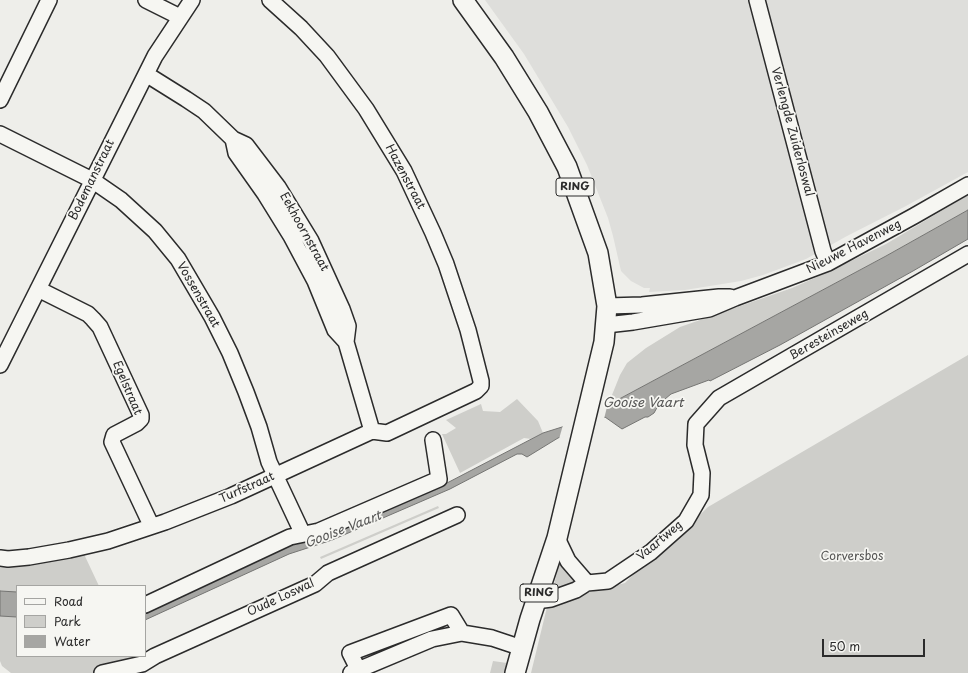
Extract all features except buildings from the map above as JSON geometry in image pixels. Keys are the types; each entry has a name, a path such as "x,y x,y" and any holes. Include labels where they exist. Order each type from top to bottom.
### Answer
{"main road":[{"name":"RING","path":"463,0 512,69 538,112 567,167 598,253 607,306 604,342 558,538 536,601 515,673"}],"street":[{"path":"0,100 49,0"},
{"path":"146,0 180,17"},
{"name":"Bodemanstraat","path":"0,365 155,56 192,0"},
{"name":"Hazenstraat","path":"270,0 301,28 332,62 366,109 404,172 446,264 468,330 482,381 481,386"},
{"name":"Verlengde Zuiderloswal","path":"757,0 823,251 828,263"},
{"name":"Eekhoornstraat","path":"146,74 204,112 234,139 236,153 292,236 315,281 335,330 346,342 372,431"},
{"name":"Vossenstraat","path":"0,134 92,180 121,200 155,231 178,259 212,317 235,366 258,427 269,462 300,528 301,534"},
{"name":"Nieuwe Havenweg","path":"606,326 709,310 735,298 828,263 968,185"},
{"name":"Beresteinseweg","path":"696,424 719,398 968,254"},
{"name":"Egelstraat","path":"38,289 88,314 100,328 141,415 141,419 137,424 114,435 112,442 151,525"},
{"name":"Nieuwe Havenweg","path":"607,306 632,306 657,298 735,298"},
{"name":"Turfstraat","path":"0,558 8,559 29,557 76,548 108,541 151,525 165,522 231,496 372,431 387,433 476,391 481,386"},
{"name":"Vaartweg","path":"536,601 576,590 586,583 608,581 651,552 686,521 701,495 702,473 695,445 696,424"},
{"path":"146,605 290,537 319,531 439,479 433,440"},
{"name":"Oude Loswal","path":"102,673 142,664 155,656 315,584 328,572 457,515"},
{"path":"558,538 568,561 586,583"},
{"path":"355,671 350,653 452,615 462,633 492,638 522,648"}],"shaded area":[{"path":"485,0 968,0 968,172 806,259 763,275 741,281 685,290 649,292 650,288 644,288 631,281 621,271 608,218 587,165 568,127 524,54"}],"green space":[{"path":"968,195 968,210 886,256 608,405 620,375 627,363 646,348 680,327 792,288 826,273 886,244"},
{"name":"Corversbos","path":"968,355 968,673 531,673 547,607 579,595 625,583 652,555 677,537 708,507"},
{"path":"517,399 538,421 543,433 531,439 524,438 460,473 442,434 446,434 456,428 446,420 481,404 483,411 500,412"},
{"path":"438,506 439,508 321,559 320,557"},
{"path":"83,552 99,585 16,585 16,657 146,657 146,652 155,663 127,673 11,673 2,666 0,661 0,567"},
{"path":"560,563 580,581 555,590 553,589"},
{"path":"493,661 507,663 504,673 490,673"}],"water":[{"name":"Gooise Vaart","path":"968,210 968,239 780,345 710,381 709,380 671,394 659,404 654,413 648,417 645,417 622,429 605,417 558,438 527,457 522,454 517,454 450,489 332,540 289,554 146,620 146,612 288,546 330,534 447,483 543,433 562,427 608,405 886,256"},
{"path":"0,591 16,592 16,617 0,616"}],"pier":[{"path":"608,403 604,419 559,439 563,425"}]}
